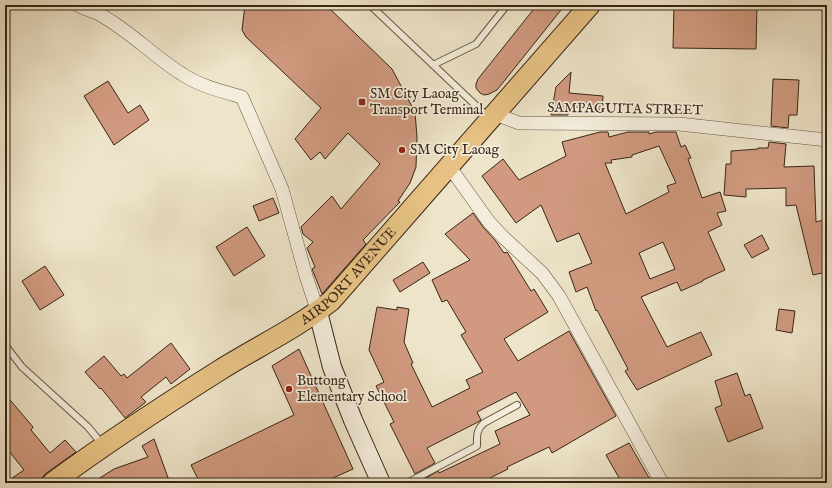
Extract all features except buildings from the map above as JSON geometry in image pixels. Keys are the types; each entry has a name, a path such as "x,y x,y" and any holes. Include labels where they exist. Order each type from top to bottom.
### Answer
{"main road":[{"name":"AIRPORT AVENUE","path":"52,483 103,446 220,370 318,312 331,301 344,288 590,5"}],"street":[{"path":"77,5 99,14 123,29 160,60 183,75 205,86 242,97 282,189 306,276 318,312 332,368 380,483"},
{"name":"SAMPAGUITA STREET","path":"493,117 518,123 679,124 827,140"},
{"path":"450,166 489,222 542,273 559,296 662,483"}],"lane":[{"path":"370,5 433,65 493,117"},
{"path":"433,65 476,44 507,5"},
{"path":"5,345 22,367 88,427 103,446"},
{"path":"406,483 477,446 477,435 480,427 484,423 517,406"}],"place":[{"name":"SM City Laoag Transport Terminal","path":"362,102"},
{"name":"SM City Laoag","path":"402,150"},
{"name":"Buttong Elementary School","path":"289,389"}]}
